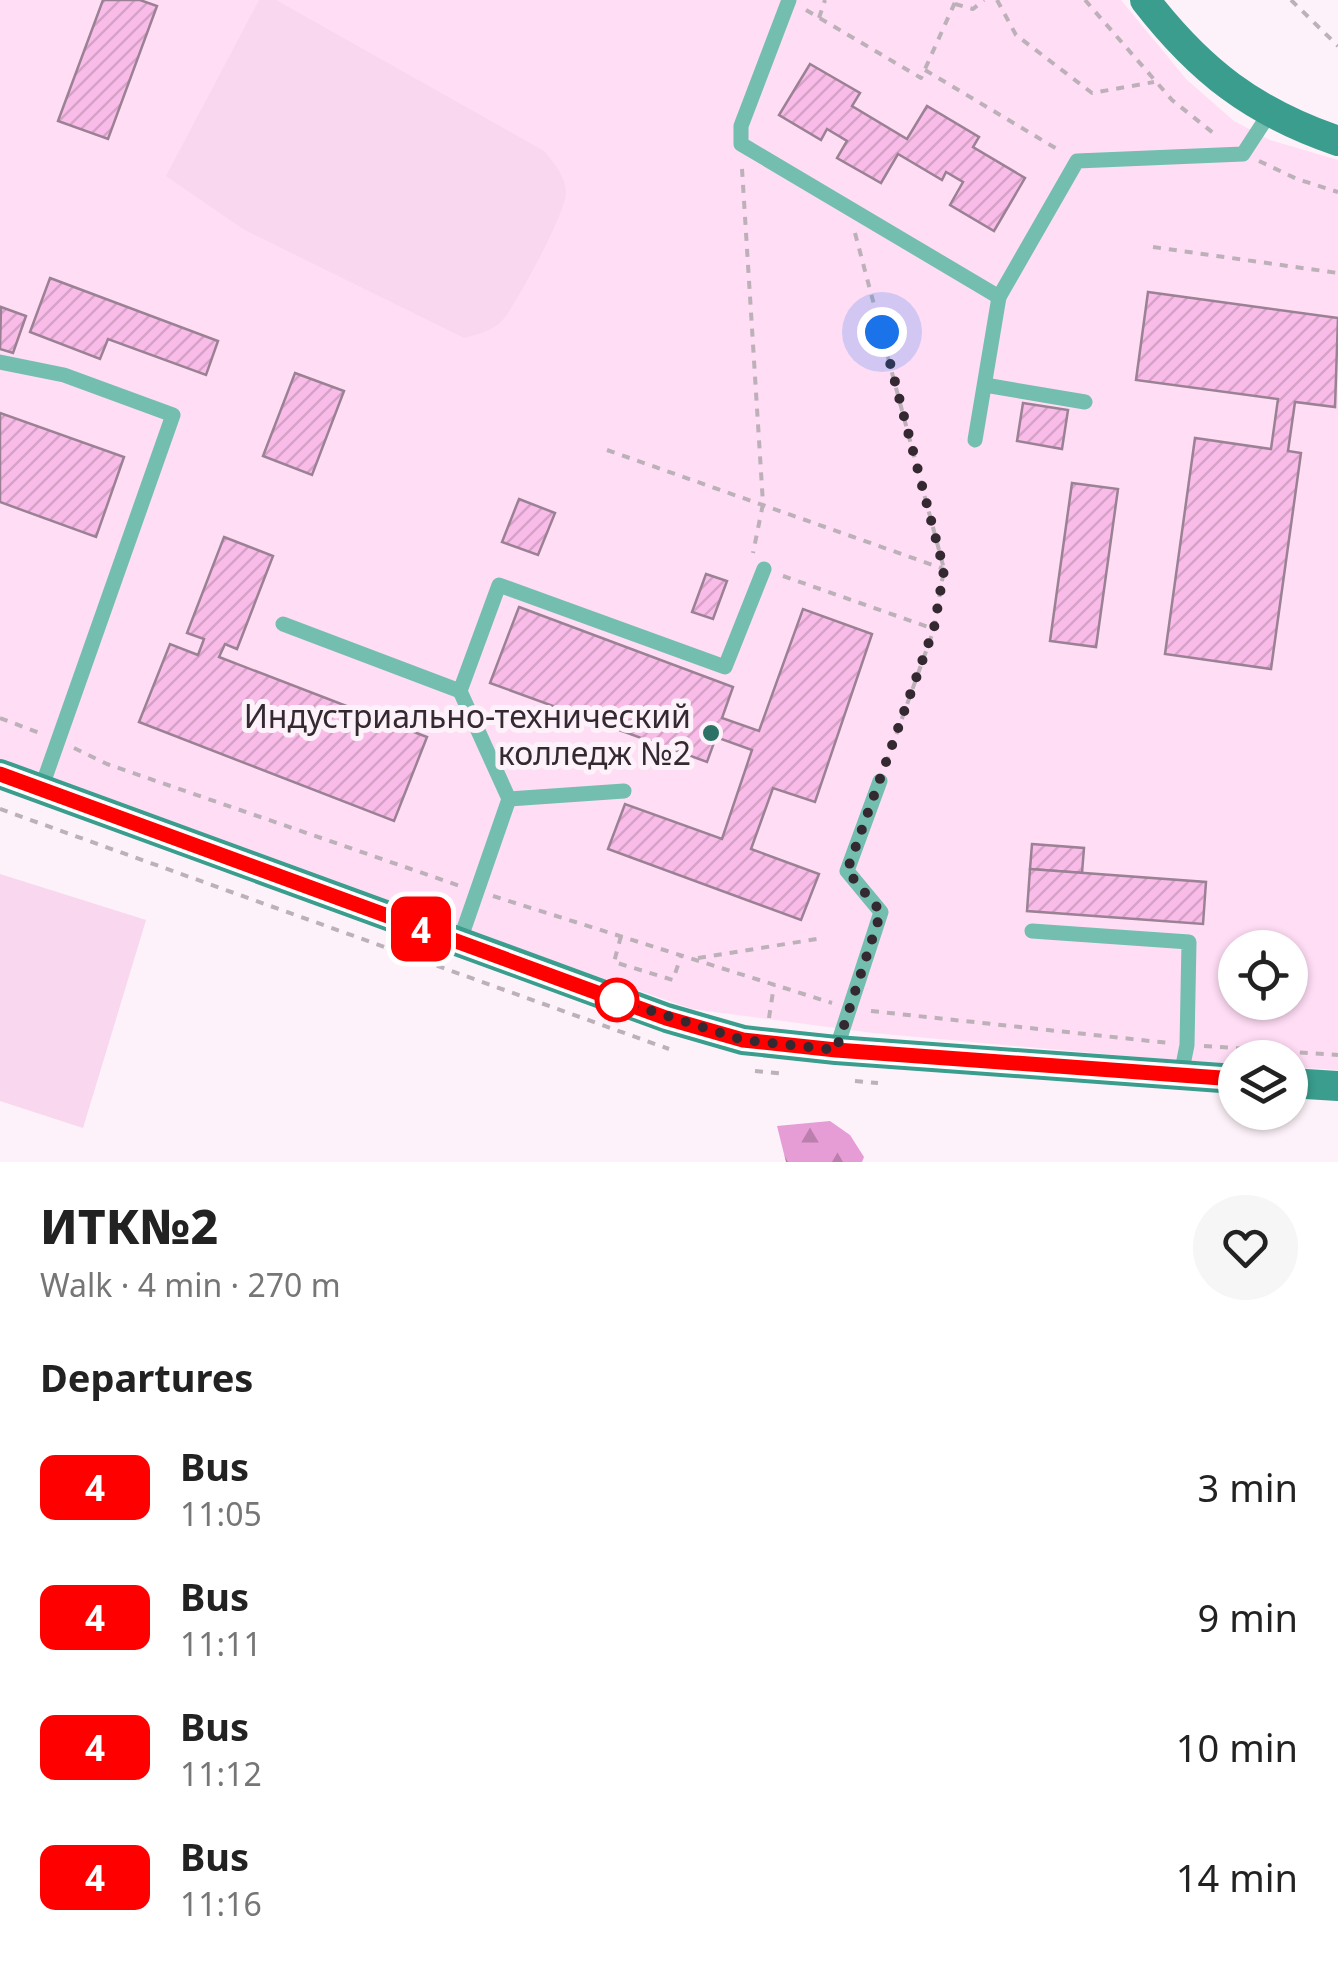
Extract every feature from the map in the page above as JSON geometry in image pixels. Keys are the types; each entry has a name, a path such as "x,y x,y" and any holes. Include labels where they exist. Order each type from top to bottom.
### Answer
{"street":[{"path":"1146,0 1211,74 1268,114 1338,140"},
{"path":"0,774 459,943 743,1040 836,1050 1184,1060 1218,1073"},
{"path":"1308,1084 1338,1086"}],"lane":[{"path":"789,0 741,126 740,144 999,297"},
{"path":"976,440 999,297 1077,161 1243,154 1268,114"},
{"path":"0,362 64,375 173,415 41,789"},
{"path":"984,385 1085,402"},
{"path":"459,943 509,799 460,691 499,585 726,667 764,569"},
{"path":"284,624 460,691"},
{"path":"836,1050 881,912 847,871 880,781"},
{"path":"509,799 624,791"},
{"path":"1032,931 1189,942 1184,1060"}],"path":[{"path":"789,0 922,78 956,2 972,9 984,0"},
{"path":"819,18 825,0"},
{"path":"997,0 1016,35 1092,93 1154,82"},
{"path":"1084,0 1172,100 1243,154 1297,179 1338,192"},
{"path":"1290,0 1338,46"},
{"path":"925,70 1077,161"},
{"path":"740,144 763,504 751,564 934,628"},
{"path":"848,208 944,570 934,628 880,781"},
{"path":"1153,247 1338,273"},
{"path":"608,450 944,570"},
{"path":"0,718 106,764 476,891 848,1007 1184,1060 1338,1054"},
{"path":"621,936 614,962 674,980 682,955"},
{"path":"693,958 817,939"}],"shaded area":[{"path":"0,0 1121,0 1186,79 1234,121 1270,140 1338,160 1338,1070 1308,1068 1308,1040 1218,1040 1218,1063 873,1033 692,1009 0,759"},
{"path":"259,0 276,0 544,151 555,165 566,191 559,216 520,293 497,325 464,338 243,229 166,176"},
{"path":"0,874 146,920 83,1128 0,1101"}],"green space":[{"path":"830,1121 850,1135 864,1157 862,1162 786,1162 777,1126"}],"building":[{"path":"103,0 140,0 157,6 108,139 58,121"},
{"path":"810,64 860,93 852,106 907,139 927,106 979,137 973,147 1025,178 994,231 950,205 963,182 946,172 942,180 898,154 881,183 837,158 847,141 827,129 821,140 779,115"},
{"path":"50,278 218,341 206,375 108,339 100,359 30,332"},
{"path":"1148,292 1338,318 1335,407 1295,402 1288,451 1301,453 1271,669 1165,654 1195,438 1271,449 1278,399 1136,380"},
{"path":"1,307 26,316 13,353 0,349"},
{"path":"295,373 344,391 312,475 263,456"},
{"path":"1023,403 1068,410 1062,449 1017,441"},
{"path":"0,413 124,457 96,537 0,502"},
{"path":"1072,483 1118,489 1096,647 1050,641"},
{"path":"519,499 555,513 538,555 502,542"},
{"path":"224,537 273,556 237,649 225,644 219,657 427,737 394,821 139,722 170,644 198,655 204,639 187,633"},
{"path":"706,574 727,581 713,619 692,612"},
{"path":"519,607 733,687 722,718 759,731 803,609 872,634 815,802 773,788 751,849 819,874 801,920 608,849 625,804 722,839 752,750 716,737 707,762 490,683"},
{"path":"1032,844 1084,848 1082,873 1030,869"},
{"path":"1030,869 1206,882 1203,924 1027,911"}],"bus line":[{"name":"4","path":"0,774 666,1018 743,1040 1218,1078"}],"place":[{"name":"Индустриально-технический колледж №2","path":"711,733"}],"route":[{"path":"617,1000 743,1040 836,1050 881,912 847,871 934,628 944,570 882,332"}]}
